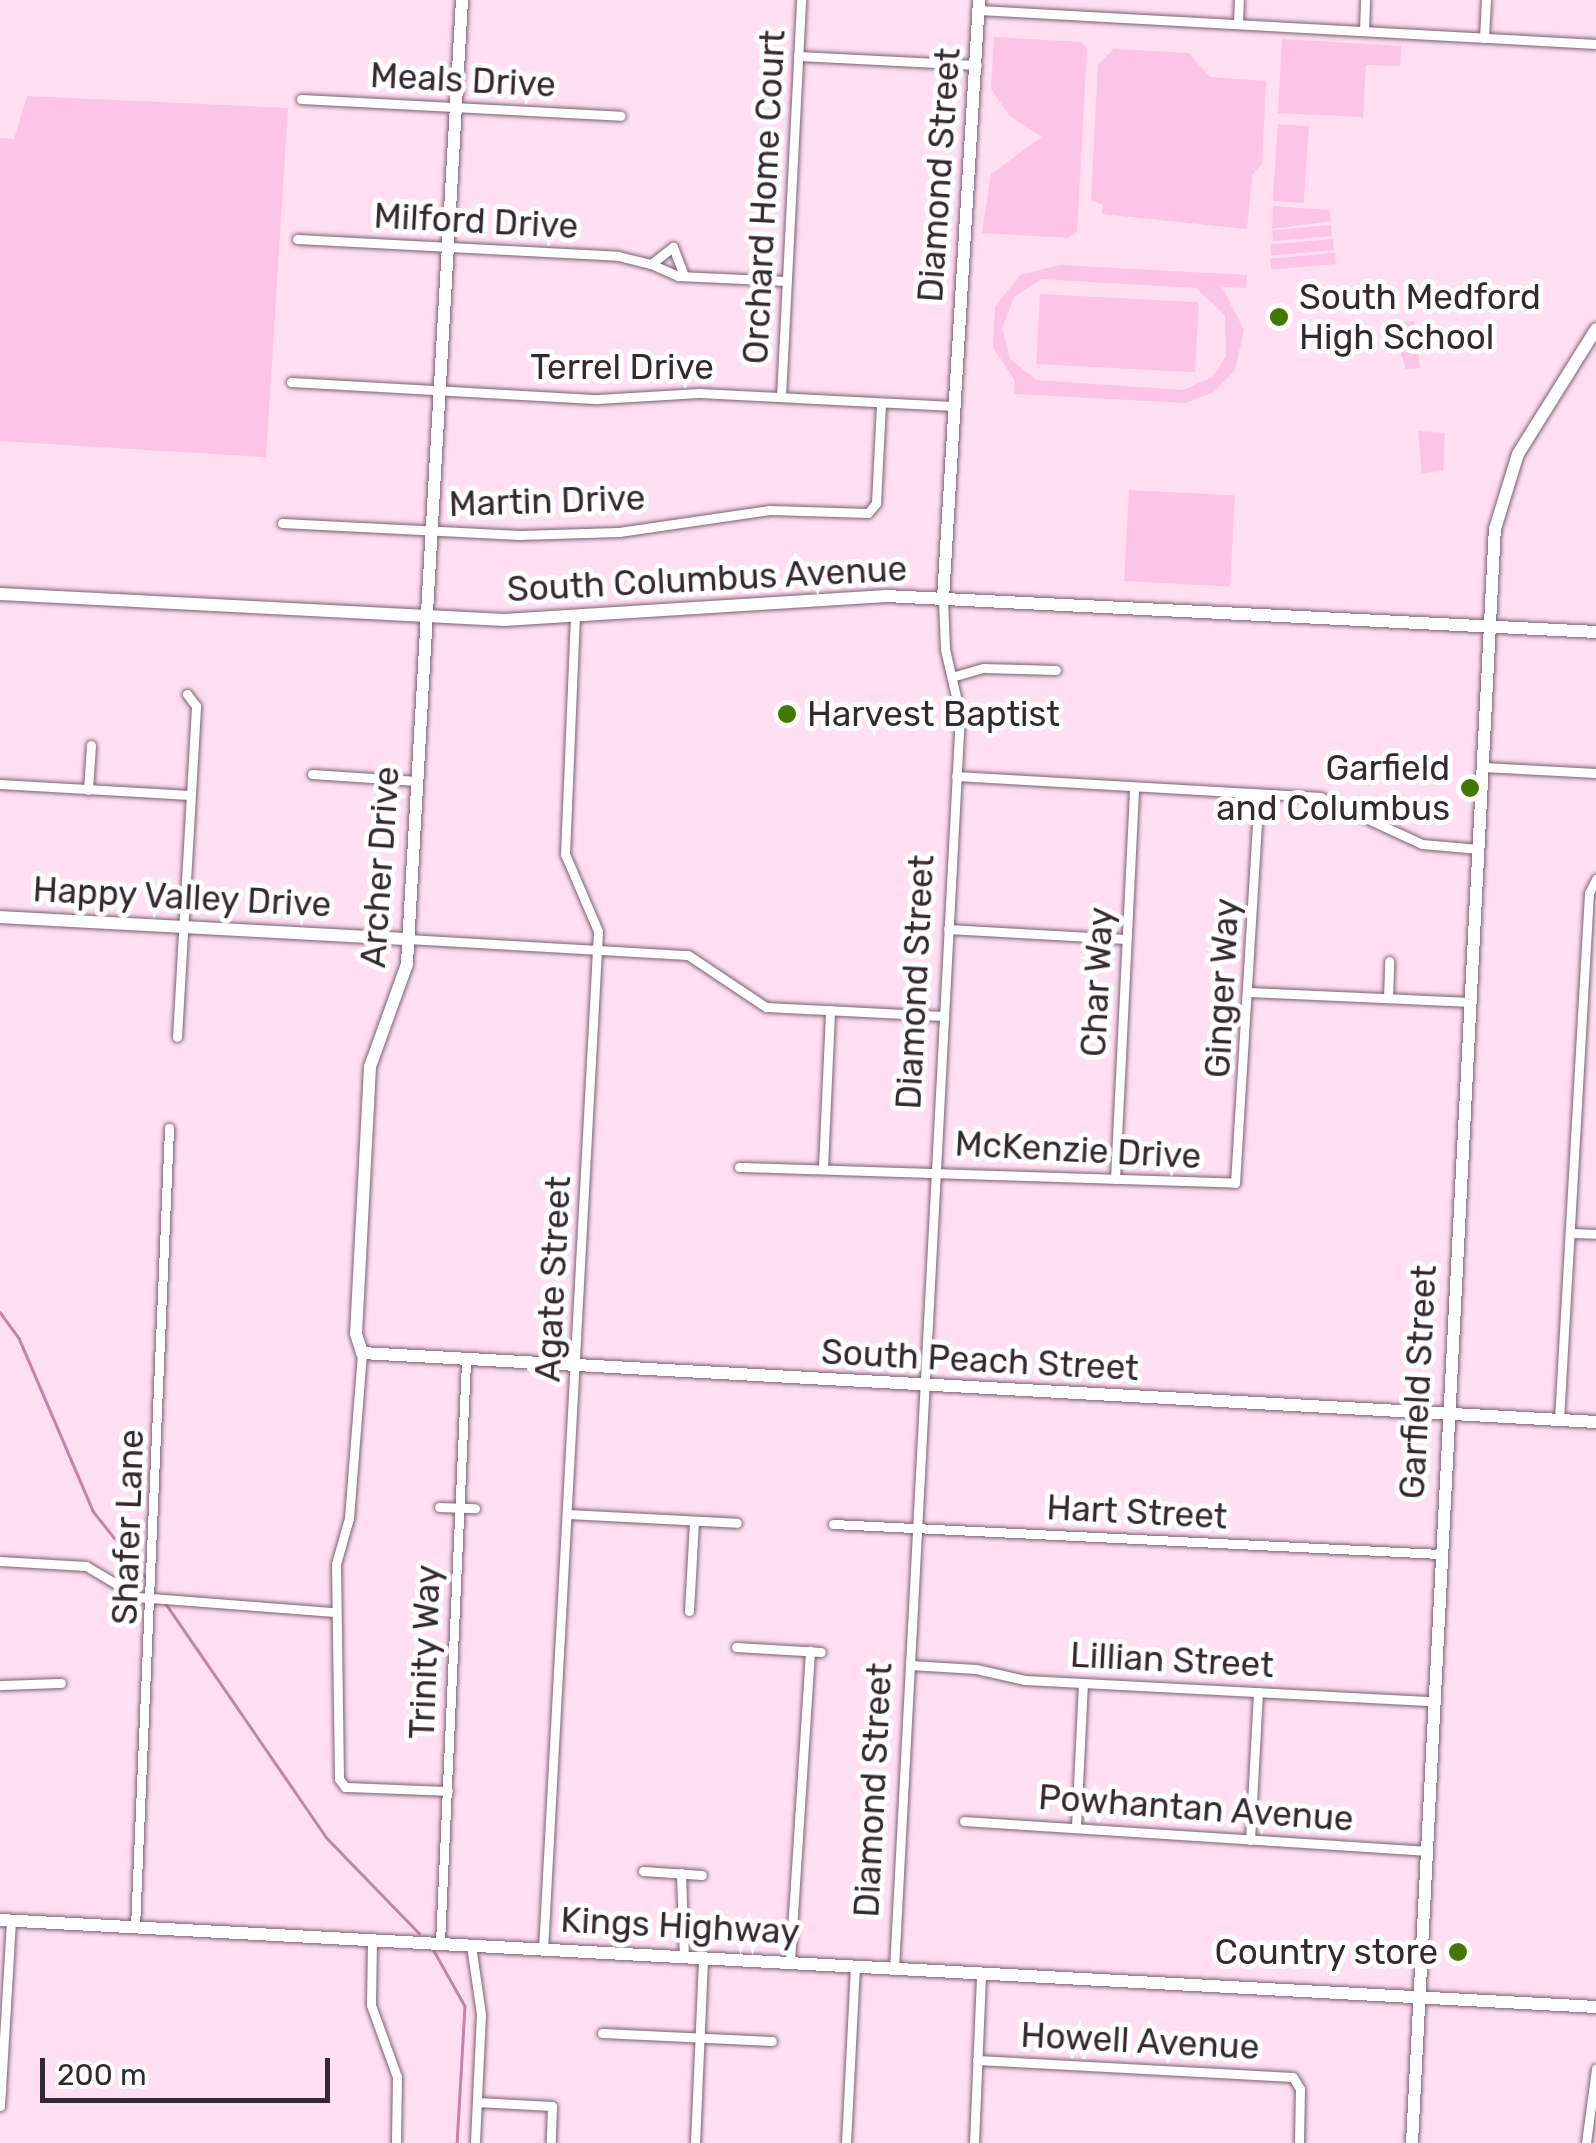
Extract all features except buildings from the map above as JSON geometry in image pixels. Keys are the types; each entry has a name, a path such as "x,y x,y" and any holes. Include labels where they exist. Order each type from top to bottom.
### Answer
{"street":[{"name":"Archer Drive","path":"448,1791 342,1785 334,1612 362,1354 356,1334 370,1067 400,998 408,940 462,0"},
{"name":"Orchard Home Court","path":"781,396 802,0"},
{"path":"1238,24 1239,0"},
{"path":"1364,31 1365,0"},
{"path":"1484,38 1486,0"},
{"path":"979,5 1596,44"},
{"name":"Diamond Street","path":"894,1969 956,776 954,676 944,648 943,599 979,5"},
{"path":"798,56 977,65"},
{"name":"Meals Drive","path":"301,99 621,116"},
{"name":"Milford Drive","path":"297,239 631,257 684,276 786,281"},
{"name":"Milford Drive","path":"651,264 672,247 684,276"},
{"name":"Garfield Street","path":"1412,2143 1422,1997 1424,1851 1446,1415 1490,626 1505,483 1596,329"},
{"name":"Terrel Drive","path":"291,382 598,399 781,396 954,406"},
{"name":"Martin Drive","path":"282,523 579,534 740,512 872,511 881,403"},
{"name":"South Columbus Avenue","path":"0,594 426,618 576,619 780,598 943,599 1596,632"},
{"name":"Agate Street","path":"544,1950 597,950 594,914 565,854 576,619"},
{"path":"954,676 983,668 1056,670"},
{"path":"177,1037 196,706 187,694"},
{"path":"88,790 90,745"},
{"path":"1483,768 1596,773"},
{"path":"312,774 417,781"},
{"path":"956,776 1329,798 1422,844 1479,849"},
{"path":"0,784 190,795"},
{"name":"Char Way","path":"1115,1179 1134,787"},
{"name":"Ginger Way","path":"1236,1183 1259,794"},
{"path":"1560,1420 1588,894 1596,879"},
{"name":"Happy Valley Drive","path":"0,916 688,955 757,1004 944,1016"},
{"path":"948,929 1126,939"},
{"path":"1388,961 1388,998"},
{"path":"1249,992 1471,1002"},
{"path":"823,1167 830,1010"},
{"name":"Shafer Lane","path":"135,1928 154,1598 169,1128"},
{"name":"McKenzie Drive","path":"739,1167 935,1170 1236,1183"},
{"path":"1571,1233 1596,1234"},
{"name":"South Peach Street","path":"362,1354 576,1369 1596,1422"},
{"name":"Trinity Way","path":"440,1943 466,1362"},
{"path":"438,1506 475,1508"},
{"path":"568,1514 737,1523"},
{"path":"689,1611 694,1520"},
{"name":"Hart Street","path":"833,1524 1439,1554"},
{"path":"0,1561 86,1566 125,1593 154,1598 334,1612"},
{"path":"736,1648 821,1652"},
{"path":"790,1961 810,1651"},
{"name":"Lillian Street","path":"910,1665 1084,1683 1432,1701"},
{"path":"1076,1826 1084,1683"},
{"path":"0,1684 62,1684"},
{"path":"1250,1840 1258,1692"},
{"name":"Powhantan Avenue","path":"964,1820 1424,1851"},
{"path":"643,1871 702,1874"},
{"path":"681,1873 684,1957"},
{"path":"0,2106 5,1921"},
{"name":"Kings Highway","path":"5,1921 1596,2007"},
{"path":"372,1940 370,2005 397,2077 396,2143"},
{"path":"471,1946 481,2014 475,2143"},
{"path":"695,2143 704,1958"},
{"name":"Diamond Street","path":"846,2143 855,1966"},
{"path":"974,2143 981,1974"},
{"path":"602,2033 772,2041"},
{"name":"Howell Avenue","path":"977,2060 1284,2075 1298,2082 1299,2143"},
{"path":"1586,2143 1596,2069"},
{"path":"477,2102 552,2106 551,2143"}],"shaded area":[{"path":"994,37 1081,42 1087,49 1077,231 1069,238 982,233 991,174 1042,137 1010,116 991,89"},
{"path":"1282,39 1401,46 1400,66 1366,65 1363,117 1278,113"},
{"path":"1114,49 1188,53 1210,77 1266,81 1262,164 1252,175 1247,229 1102,214 1103,205 1091,200 1098,64"},
{"path":"27,96 288,108 266,457 0,441 0,138 14,139"},
{"path":"1278,124 1309,126 1304,203 1273,201"},
{"path":"1273,206 1329,210 1331,221 1272,229"},
{"path":"1331,225 1332,236 1273,241 1272,230"},
{"path":"1333,239 1334,250 1271,255 1270,244"},
{"path":"1335,253 1336,264 1271,270 1270,259"},
{"path":"1060,265 1247,275 1246,288 1222,287 1244,330 1235,370 1214,392 1185,403 1014,394 1015,381 993,347 995,307 1020,275","holes":["1041,279 1196,288 1225,315 1226,356 1212,377 1183,390 1036,380 1010,359 1002,328 1014,297"]},
{"path":"1040,294 1199,302 1195,372 1036,364"},
{"path":"1414,321 1420,368 1406,369 1395,336 1400,322"},
{"path":"1418,431 1445,433 1443,471 1422,473"},
{"path":"1129,490 1235,496 1230,586 1124,581"}],"waterway":[{"path":"0,1312 19,1338 93,1511 147,1579"},
{"path":"164,1601 326,1837 419,1933"},
{"path":"433,1949 465,2006 457,2143"}],"place":[{"name":"South Medford High School","path":"1279,317"},
{"name":"Harvest Baptist","path":"787,714"},
{"name":"Garfield and Columbus","path":"1470,788"},
{"name":"Country store","path":"1458,1952"}]}
